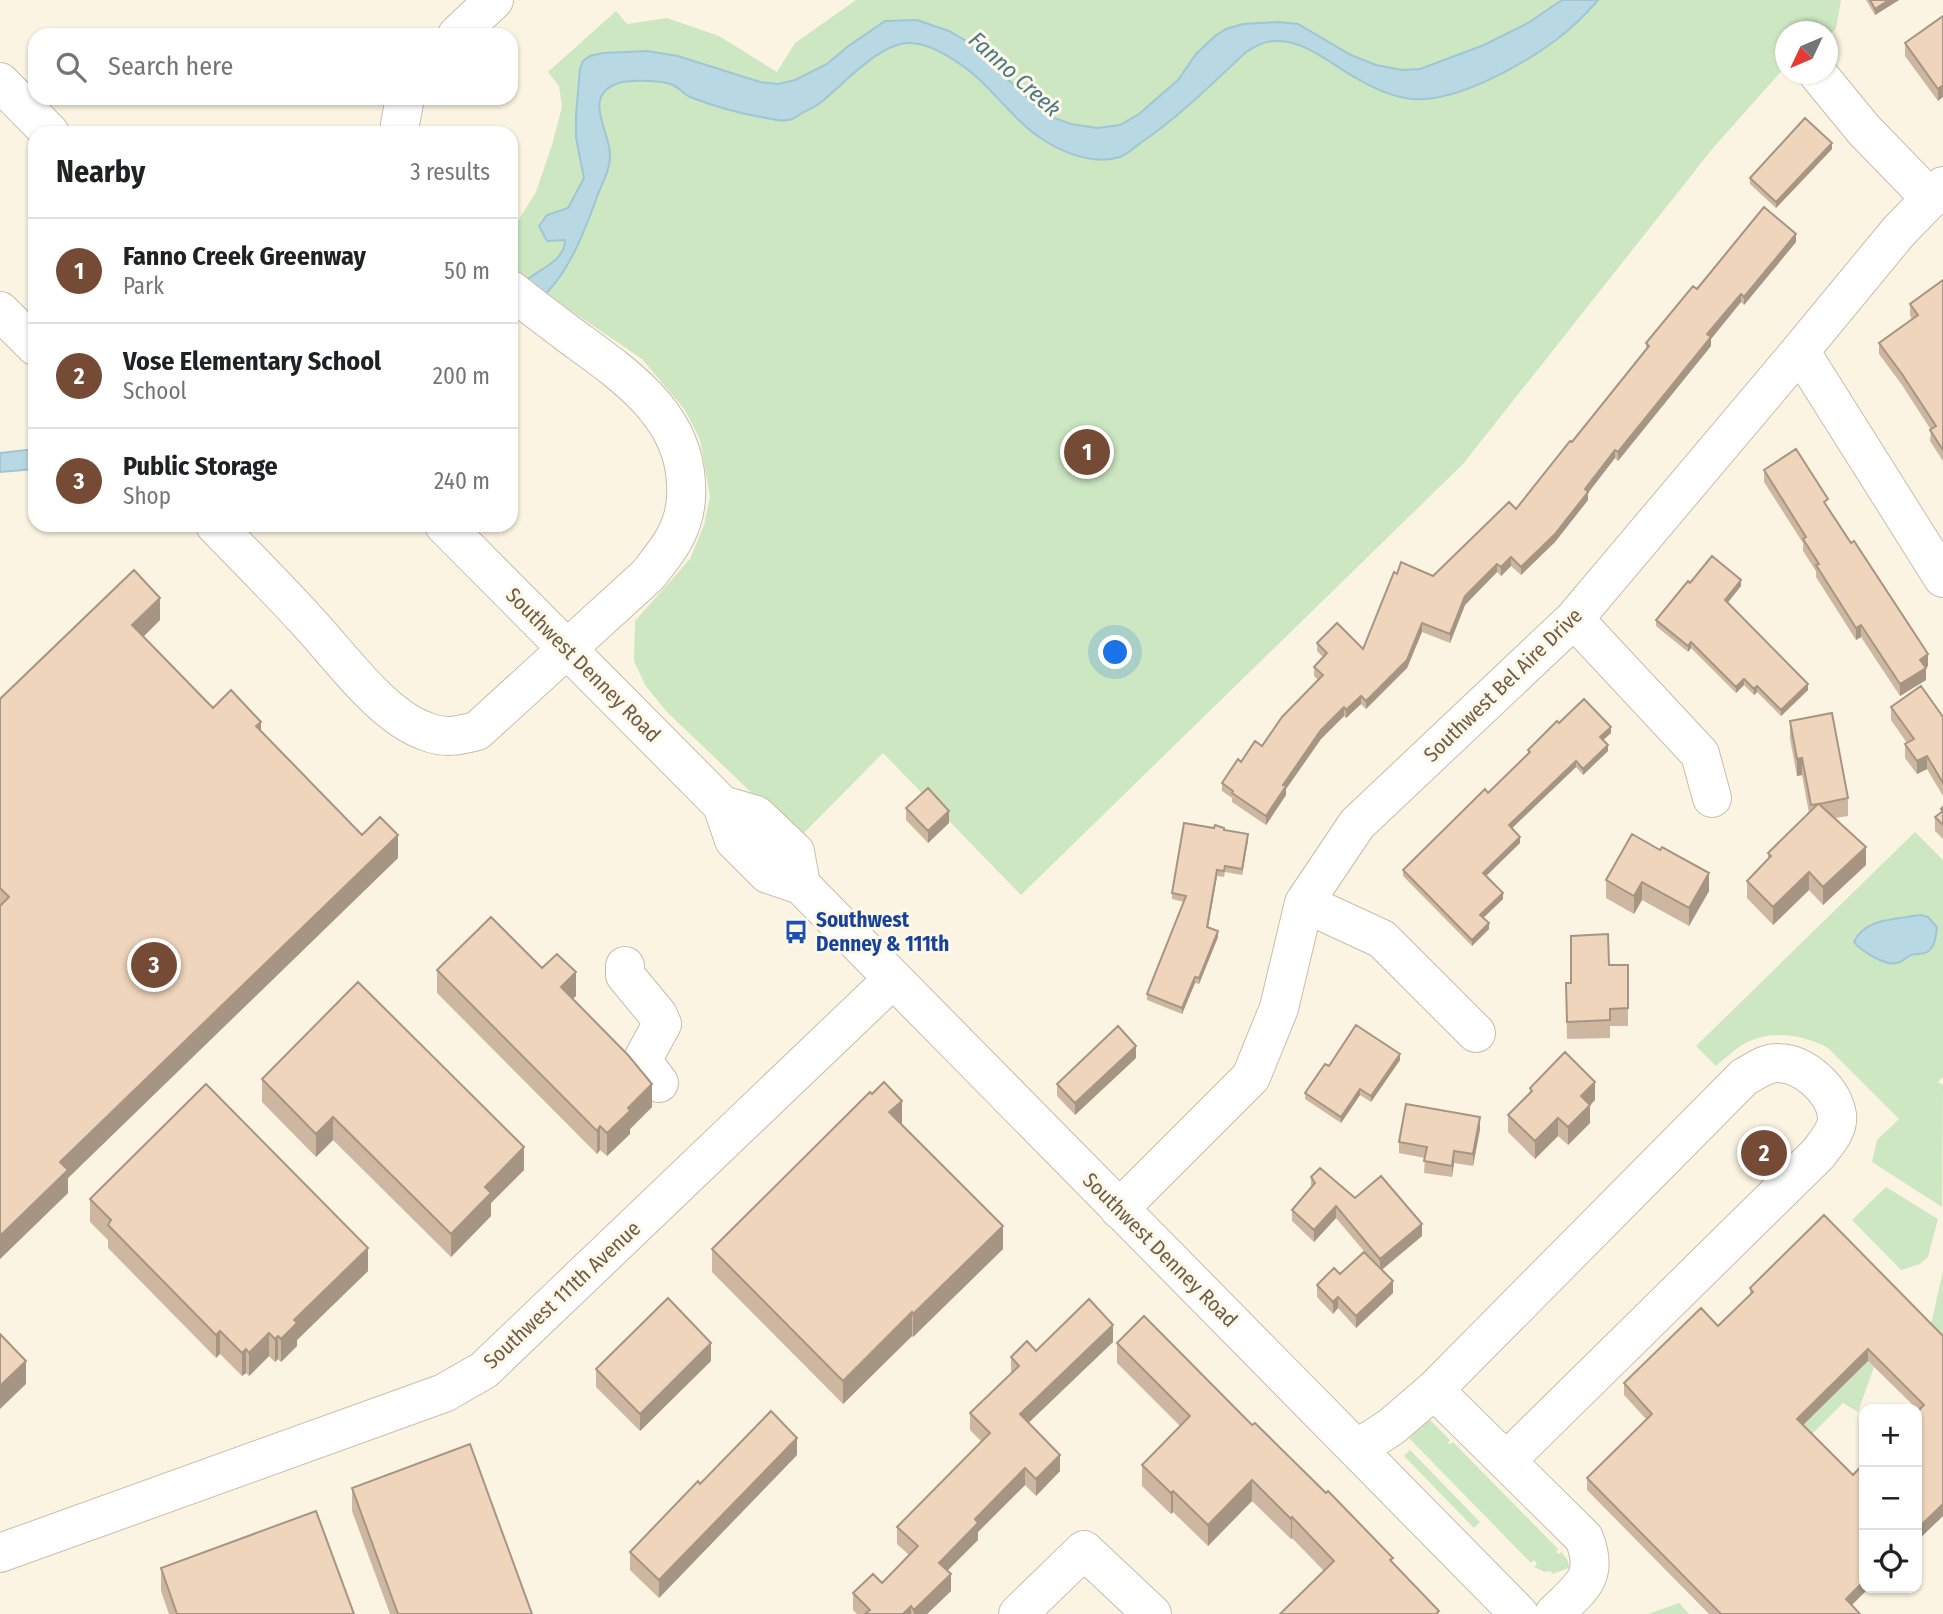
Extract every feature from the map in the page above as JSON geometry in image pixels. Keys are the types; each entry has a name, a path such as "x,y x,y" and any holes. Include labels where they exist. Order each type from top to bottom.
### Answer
{"street":[{"path":"465,28 495,0"},
{"path":"0,82 42,125"},
{"path":"1826,84 1864,130 1937,192"},
{"path":"400,126 404,105"},
{"name":"Southwest Bel Aire Drive","path":"1119,1209 1251,1077 1279,1008 1304,903 1357,824 1574,619 1899,231 1937,192"},
{"path":"222,532 393,713 424,731 453,738 477,731 648,575 670,546 682,520 687,488 683,455 669,425 646,395 607,362 518,295"},
{"path":"0,311 28,339"},
{"path":"1801,351 1943,578"},
{"name":"Southwest Denney Road","path":"451,532 722,805 756,815 795,852 801,885 1519,1614"},
{"path":"1574,619 1700,754 1712,798"},
{"path":"1304,903 1382,939 1476,1033"},
{"path":"625,966 625,975 658,1015 662,1024 644,1057 646,1066 659,1083"},
{"name":"Southwest 111th Avenue","path":"0,1553 440,1394 484,1370 893,979"},
{"path":"1357,1449 1391,1427 1434,1390 1744,1077 1762,1067 1778,1063 1795,1066 1815,1078 1831,1098 1838,1117 1832,1137 1506,1461"},
{"path":"1434,1390 1584,1538 1590,1554 1590,1573 1580,1588 1554,1614"},
{"path":"1018,1614 1084,1550 1152,1614"}],"green space":[{"path":"856,0 1841,0 1837,21 1775,21 1775,78 1713,148 1463,464 1021,895 883,753 799,838 667,712 645,685 634,661 635,621 690,559 704,525 710,497 700,440 685,410 642,359 539,289 518,271 518,221 536,192 562,107 559,86 548,72 616,11 627,24 667,18 719,36 777,72 795,43"},
{"path":"1915,832 1943,860 1943,1077 1938,1082 1943,1085 1942,1207 1872,1162 1877,1140 1899,1119 1828,1048 1807,1039 1774,1035 1742,1045 1716,1066 1696,1046"},
{"path":"1886,1187 1938,1219 1928,1257 1920,1264 1901,1270 1852,1220"},
{"path":"1943,1271 1943,1348 1929,1333"},
{"path":"1868,1361 1874,1367 1858,1412 1843,1403 1809,1437 1797,1431"},
{"path":"1428,1418 1450,1440 1448,1443 1453,1442 1558,1549 1556,1552 1563,1554 1569,1568 1552,1574 1551,1571 1545,1572 1534,1567 1537,1564 1534,1560 1531,1563 1403,1432"},
{"path":"1410,1450 1480,1522 1474,1528 1404,1456"},
{"path":"1679,1603 1689,1614 1648,1614"}],"water":[{"path":"1562,0 1598,0 1562,35 1524,61 1463,90 1423,99 1405,98 1380,90 1297,44 1286,41 1263,43 1246,52 1196,99 1126,154 1101,160 1081,157 1045,141 1021,123 971,73 942,53 921,44 899,44 887,49 863,65 818,104 793,119 786,120 720,107 690,97 668,83 621,82 606,90 601,97 600,115 609,145 609,164 576,249 556,282 543,297 518,317 518,289 557,259 564,247 565,240 547,241 539,226 547,215 568,208 584,178 576,138 576,115 580,69 583,61 590,56 647,51 678,56 760,82 778,84 795,80 827,64 885,21 917,20 949,31 968,42 1046,115 1071,124 1097,128 1120,125 1139,114 1178,80 1196,54 1215,36 1226,29 1243,24 1298,24 1351,55 1376,65 1402,70 1420,69 1484,45 1528,23"},
{"path":"28,450 28,470 0,472 0,453"},
{"path":"1920,915 1928,917 1937,927 1933,944 1925,953 1911,955 1901,962 1892,963 1874,957 1854,942 1865,928 1873,924"}],"building":[{"path":"1870,0 1889,0 1875,9"},
{"path":"1943,16 1943,85 1938,89 1905,43"},
{"path":"1805,118 1832,143 1776,202 1750,178"},
{"path":"1764,207 1796,234 1744,297 1741,294 1707,334 1711,337 1618,452 1615,450 1585,489 1588,492 1555,534 1521,567 1511,557 1501,567 1497,564 1465,596 1450,634 1422,623 1407,660 1366,701 1361,696 1346,710 1344,707 1321,730 1283,785 1286,786 1266,816 1232,793 1233,791 1222,783 1238,759 1241,762 1255,741 1262,746 1282,717 1323,675 1314,667 1327,653 1317,643 1337,623 1363,649 1394,572 1397,574 1401,562 1433,576 1509,502 1516,509 1649,346 1646,343 1693,286 1697,289"},
{"path":"1943,280 1943,450 1930,430 1936,426 1879,343 1918,315 1910,304"},
{"path":"1796,449 1828,499 1824,502 1851,543 1854,541 1928,654 1920,660 1926,668 1900,684 1861,625 1856,628 1816,565 1819,564 1803,539 1806,537 1764,470"},
{"path":"1712,556 1741,580 1725,600 1808,684 1781,710 1757,686 1754,689 1744,679 1736,687 1691,642 1688,646 1656,620"},
{"path":"134,570 160,598 132,625 213,708 231,690 261,722 256,726 362,835 380,817 398,835 60,1162 68,1170 0,1236 0,906 9,897 0,888 0,699"},
{"path":"1921,686 1943,717 1943,783 1927,756 1917,761 1905,744 1914,739 1891,707"},
{"path":"1584,699 1611,727 1600,737 1608,745 1583,769 1576,761 1509,825 1520,837 1483,873 1503,893 1480,915 1489,923 1472,940 1403,870 1485,789 1488,793 1557,721 1559,723"},
{"path":"1832,713 1848,798 1819,804 1866,847 1823,887 1809,872 1773,907 1747,881 1771,856 1768,853 1818,804 1811,805 1802,758 1797,759 1790,721"},
{"path":"928,788 949,811 928,831 906,808"},
{"path":"1943,811 1943,825 1935,817"},
{"path":"1184,823 1214,828 1215,825 1224,830 1248,834 1242,869 1225,866 1224,871 1217,870 1207,927 1218,931 1199,978 1195,977 1182,1008 1147,994 1186,896 1172,893"},
{"path":"1632,834 1709,873 1689,908 1642,882 1634,896 1606,880"},
{"path":"491,917 542,968 557,954 576,972 561,987 628,1055 652,1084 607,1133 600,1126 597,1131 437,970"},
{"path":"1608,934 1609,965 1628,965 1628,1008 1610,1009 1610,1020 1567,1022 1566,983 1571,983 1571,936"},
{"path":"358,982 524,1147 485,1187 491,1193 451,1234 333,1117 316,1134 262,1079"},
{"path":"1356,1025 1400,1054 1371,1096 1360,1089 1341,1117 1305,1093 1325,1064 1329,1066"},
{"path":"1118,1026 1136,1046 1075,1103 1057,1084"},
{"path":"1565,1052 1595,1082 1581,1096 1590,1105 1568,1127 1558,1118 1535,1141 1508,1115"},
{"path":"884,1082 902,1101 889,1112 1003,1226 843,1381 712,1249 870,1092 872,1094"},
{"path":"206,1084 368,1248 294,1320 297,1323 281,1339 278,1336 275,1339 269,1333 249,1353 246,1349 242,1353 220,1331 216,1335 108,1225 111,1220 90,1199"},
{"path":"1406,1104 1480,1117 1473,1154 1454,1151 1452,1166 1424,1161 1427,1147 1399,1142"},
{"path":"1320,1168 1355,1198 1381,1176 1422,1224 1380,1259 1336,1206 1314,1230 1292,1210 1315,1183 1311,1177"},
{"path":"1824,1215 1943,1336 1943,1504 1922,1524 1924,1405 1868,1349 1797,1419 1853,1475 1859,1468 1859,1586 1846,1599 1860,1614 1721,1614 1587,1478 1652,1414 1624,1383 1701,1308 1718,1326 1753,1292 1750,1288"},
{"path":"1364,1252 1393,1281 1356,1316 1338,1297 1333,1302 1317,1285 1334,1268 1340,1274"},
{"path":"668,1298 711,1343 640,1414 596,1369"},
{"path":"1089,1299 1113,1325 1020,1414 1060,1455 1036,1479 1025,1468 975,1519 978,1523 939,1563 951,1574 914,1610 911,1606 903,1614 865,1614 870,1610 853,1593 873,1574 882,1583 918,1546 897,1527 990,1433 970,1413 1019,1366 1011,1357 1027,1341 1036,1351"},
{"path":"1144,1316 1252,1425 1255,1423 1326,1493 1328,1491 1393,1558 1390,1560 1439,1611 1436,1614 1280,1614 1334,1561 1252,1480 1208,1525 1142,1465 1190,1416 1117,1343"},
{"path":"0,1334 26,1361 0,1386"},
{"path":"771,1411 797,1438 659,1580 630,1552 698,1481 700,1484"},
{"path":"470,1444 532,1614 398,1614 352,1488"},
{"path":"316,1511 354,1614 177,1614 161,1568"}],"place":[{"name":"Fanno Creek Greenway","path":"1087,452"},
{"name":"Southwest Denney & 111th","path":"796,932"},
{"name":"Public Storage","path":"154,965"},
{"name":"Vose Elementary School","path":"1764,1153"}],"water label":[{"name":"Fanno Creek","path":"1015,74"}]}
